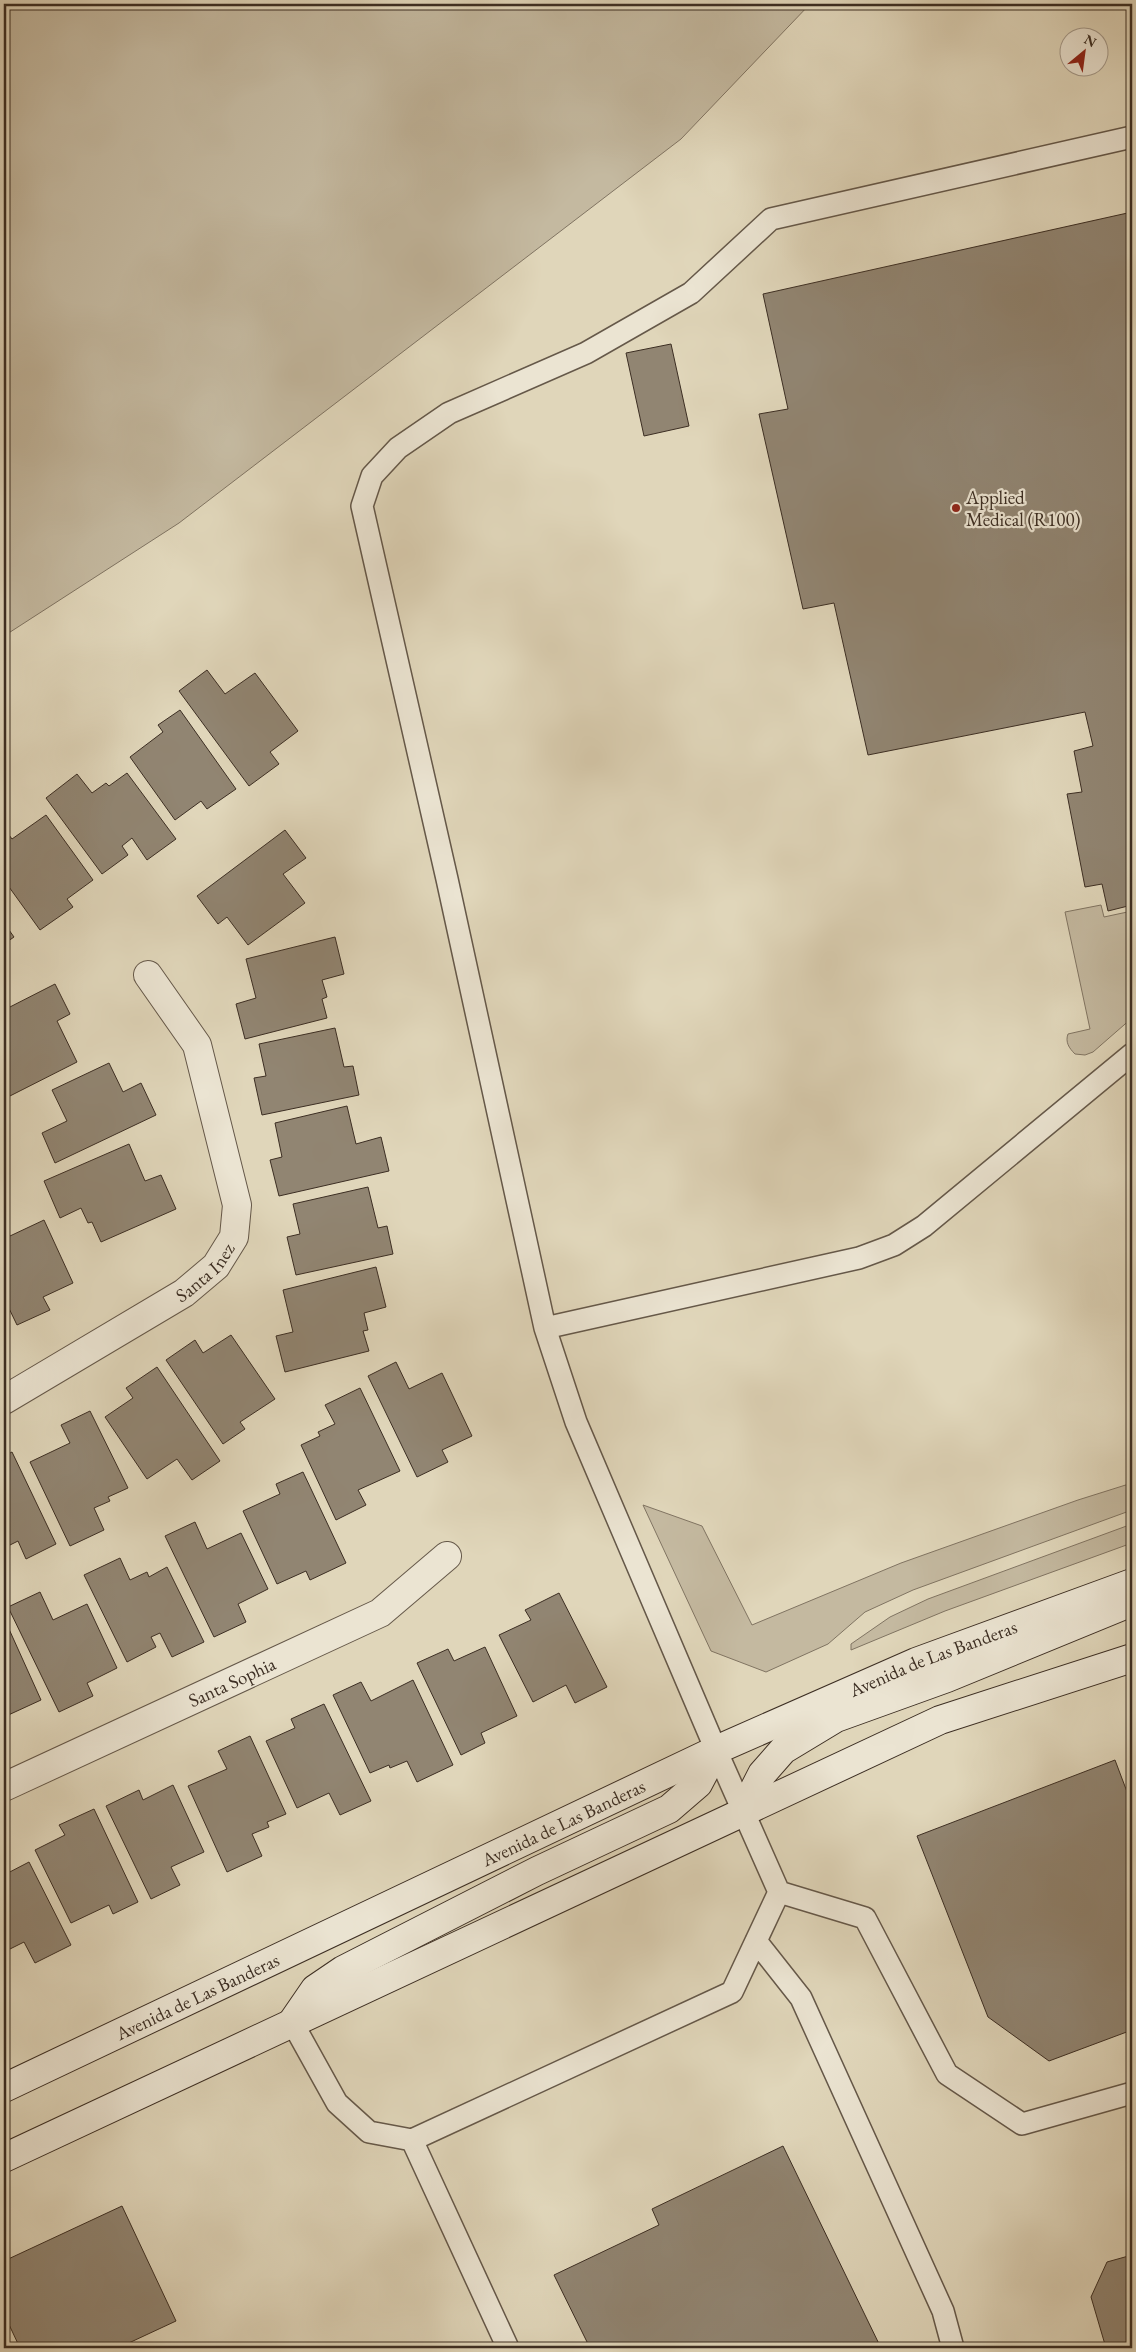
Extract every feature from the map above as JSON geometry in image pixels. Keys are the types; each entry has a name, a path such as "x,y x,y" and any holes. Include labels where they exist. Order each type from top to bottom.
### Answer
{"main road":[{"name":"Santa Inez","path":"4,1400 184,1293 216,1266 234,1237 237,1204 196,1045 148,975"},
{"name":"Santa Sophia","path":"4,1787 380,1613 447,1556"},
{"name":"Avenida de Las Banderas","path":"4,2088 716,1750 916,1662 1132,1583"},
{"path":"743,1810 762,1774 783,1750 836,1718 947,1678 1132,1602"},
{"path":"4,2158 743,1810 940,1720 1132,1658"},
{"path":"292,2022 315,1989 343,1970 537,1871 669,1808 698,1784 716,1750"}],"lane":[{"path":"292,2022 337,2103 369,2132 412,2140 732,1992 779,1892 716,1750 576,1422 545,1328 362,506 372,476 398,448 449,413 586,354 691,293 772,219 1132,137"},
{"path":"545,1328 859,1258 894,1245 924,1226 1132,1054"},
{"path":"779,1892 865,1918 947,2074 1022,2124 1132,2093"},
{"path":"756,1940 801,1998 943,2311 953,2348"},
{"path":"412,2140 508,2348"}],"shaded area":[{"path":"4,4 810,4 681,139 179,523 4,636"},
{"path":"1101,905 1104,917 1132,911 1132,1018 1093,1052 1085,1055 1075,1054 1068,1045 1068,1034 1090,1029 1065,912"},
{"path":"1132,1483 1132,1510 913,1590 865,1612 828,1644 766,1672 711,1651 643,1505 702,1526 752,1625 901,1563 1078,1500"},
{"path":"1132,1524 1132,1543 945,1611 851,1650 851,1644 890,1617 928,1599"}],"building":[{"name":"Applied Medical (R100)","path":"1132,212 1132,905 1108,911 1102,884 1085,887 1067,794 1082,792 1074,751 1093,746 1085,712 868,755 834,603 803,609 759,414 788,409 763,294"},
{"path":"671,344 689,426 644,436 626,353"},
{"path":"207,670 225,694 255,673 298,731 270,752 279,764 249,786 179,691"},
{"path":"180,710 236,789 207,809 201,801 175,820 130,757 163,732 158,725"},
{"path":"127,773 176,839 147,860 132,838 122,846 128,855 102,874 46,798 77,774 92,793 106,783 109,786"},
{"path":"46,815 93,880 67,899 73,907 40,930 4,880 4,833 6,831 12,839"},
{"path":"285,830 306,858 283,874 305,903 248,945 227,917 218,924 197,896"},
{"path":"4,923 14,937 4,944"},
{"path":"335,937 344,974 322,980 327,997 322,999 327,1018 245,1039 236,1004 256,998 246,959"},
{"path":"55,984 70,1014 57,1021 77,1062 4,1099 4,1010"},
{"path":"335,1028 344,1067 353,1066 359,1095 262,1115 254,1078 266,1076 259,1044"},
{"path":"109,1063 123,1092 141,1083 156,1115 55,1163 42,1133 67,1121 52,1090"},
{"path":"347,1106 356,1144 381,1137 389,1171 279,1196 270,1160 282,1157 275,1123"},
{"path":"129,1144 145,1181 161,1175 176,1209 101,1242 92,1222 88,1223 81,1208 60,1218 44,1181"},
{"path":"368,1187 378,1228 387,1226 393,1254 296,1275 287,1237 300,1234 293,1204"},
{"path":"44,1220 73,1283 43,1297 50,1310 17,1325 4,1298 4,1223 10,1236"},
{"path":"376,1267 386,1307 364,1313 368,1330 363,1331 369,1351 285,1372 276,1336 293,1332 283,1290"},
{"path":"231,1335 275,1399 240,1422 245,1429 223,1444 166,1360 195,1340 203,1353"},
{"path":"396,1362 409,1389 442,1373 472,1436 442,1450 448,1462 417,1477 368,1376"},
{"path":"157,1367 220,1461 192,1480 177,1459 147,1479 105,1417 133,1398 126,1388"},
{"path":"360,1388 400,1471 358,1490 366,1505 336,1520 301,1445 320,1436 318,1432 335,1424 325,1405"},
{"path":"90,1411 128,1488 108,1497 110,1501 94,1508 104,1530 70,1546 30,1462 70,1443 61,1425"},
{"path":"12,1452 56,1544 26,1559 18,1541 4,1548 4,1456"},
{"path":"303,1472 346,1563 310,1580 306,1571 277,1584 243,1511 280,1494 276,1484"},
{"path":"195,1522 207,1549 241,1533 268,1589 238,1604 246,1622 214,1637 165,1536"},
{"path":"120,1558 130,1580 147,1572 149,1577 167,1567 204,1642 172,1657 160,1633 151,1637 156,1647 127,1662 84,1575"},
{"path":"40,1592 53,1620 87,1604 117,1668 87,1683 93,1696 59,1712 8,1607"},
{"path":"559,1593 607,1687 575,1703 566,1685 533,1702 499,1635 531,1620 525,1610"},
{"path":"4,1618 41,1700 4,1717"},
{"path":"485,1647 517,1716 481,1733 485,1743 461,1755 417,1663 448,1649 454,1661"},
{"path":"413,1680 453,1765 417,1782 407,1761 390,1768 389,1765 370,1773 333,1695 361,1682 371,1701"},
{"path":"324,1704 371,1801 340,1815 329,1793 297,1808 266,1741 295,1728 291,1719"},
{"path":"250,1736 286,1814 267,1822 269,1827 252,1834 262,1856 227,1872 188,1786 227,1769 218,1751"},
{"path":"1115,1760 1132,1805 1132,2030 1049,2061 988,2017 917,1836"},
{"path":"173,1785 204,1852 171,1867 180,1885 151,1899 106,1806 139,1790 143,1800"},
{"path":"94,1809 138,1902 113,1914 109,1905 71,1923 35,1850 65,1835 59,1825"},
{"path":"29,1862 71,1945 35,1963 24,1942 8,1950 6,1947 4,1948 4,1875"},
{"path":"783,2146 881,2348 590,2348 554,2275 659,2225 652,2209"},
{"path":"122,2206 176,2321 118,2348 20,2348 4,2314 4,2261"},
{"path":"1132,2255 1132,2348 1106,2348 1091,2297 1107,2262"}],"place":[{"name":"Applied Medical (R100)","path":"956,508"}]}
